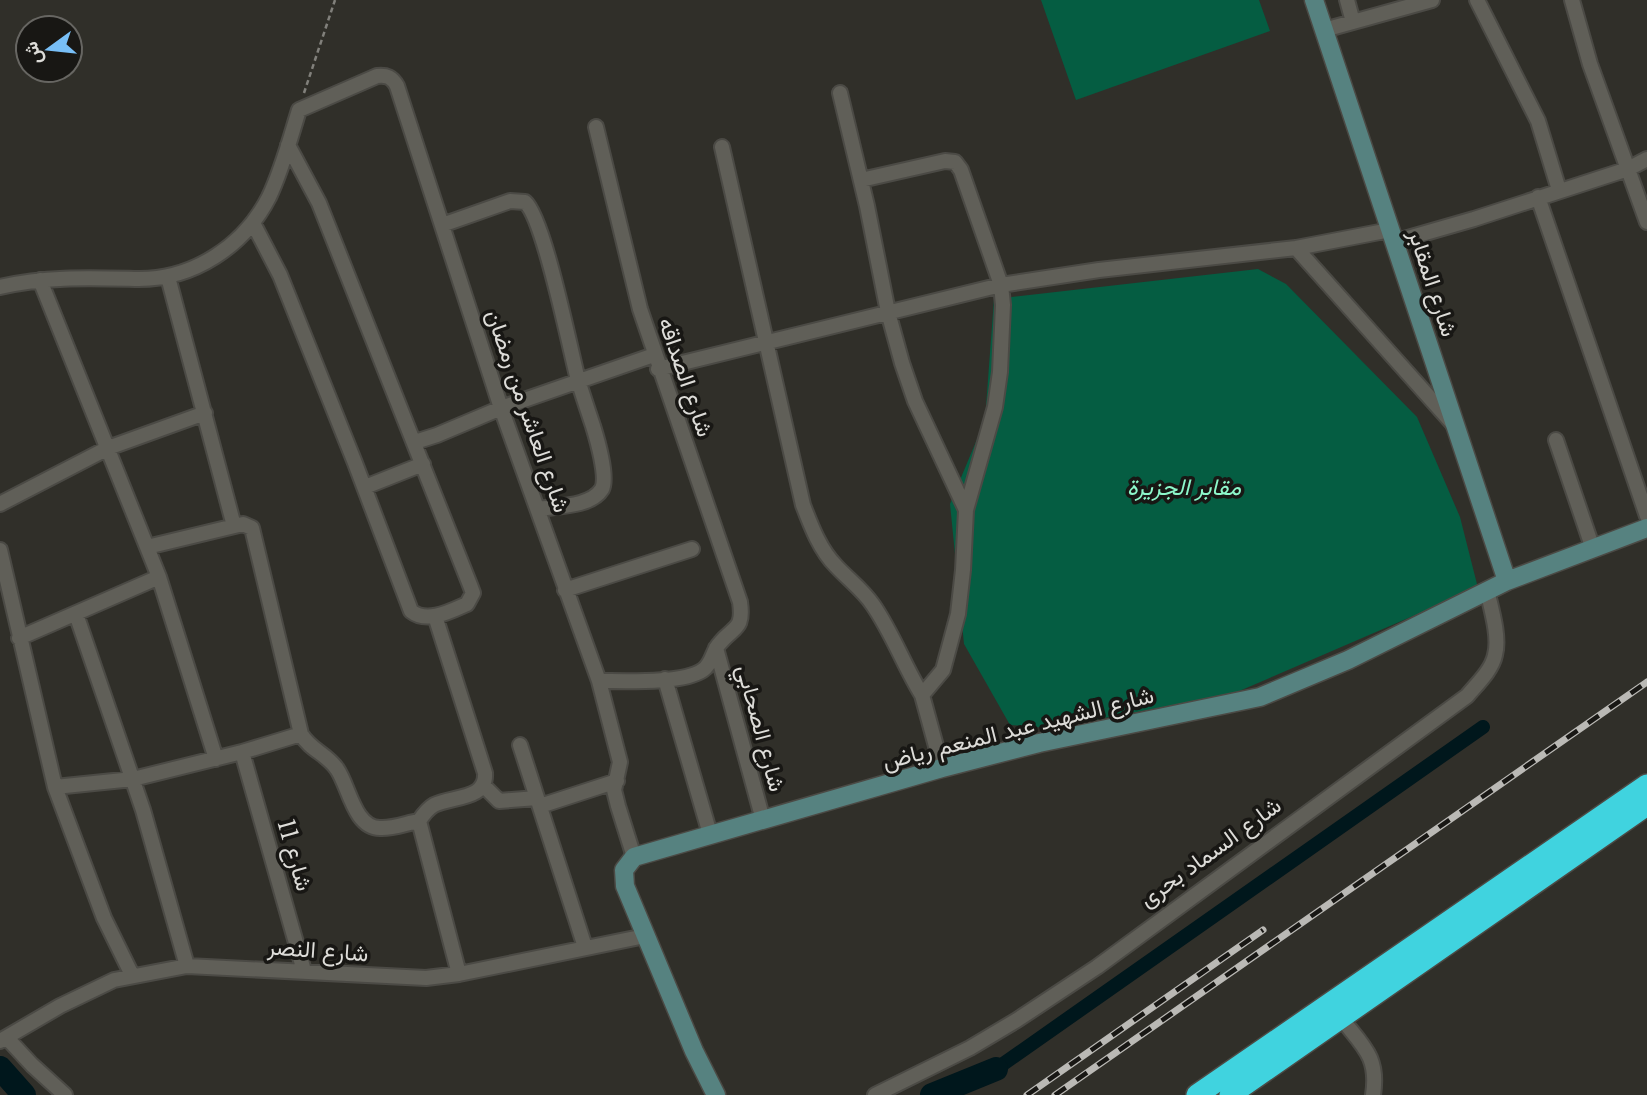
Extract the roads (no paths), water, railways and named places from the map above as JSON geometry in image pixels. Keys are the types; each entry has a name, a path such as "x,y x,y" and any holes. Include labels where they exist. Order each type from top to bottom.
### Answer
{"highway":[{"path":"1197,1095 1647,785"},
{"path":"1230,1095 1647,806"}],"street":[{"name":"شارع المقابر","path":"1314,0 1507,581"},
{"path":"1347,0 1353,22"},
{"path":"1477,0 1538,121 1559,190"},
{"path":"1572,0 1590,64 1647,222"},
{"path":"1324,30 1425,1"},
{"name":"شارع العاشر من رمضان","path":"288,145 299,110 377,76 385,75 393,79 501,408 599,681 620,762 614,790 634,857"},
{"path":"839,93 861,180 888,312 915,401 966,510"},
{"name":"شارع الصداقه","path":"596,127 640,309 656,362 740,602 742,614 738,625 716,649"},
{"path":"0,287 40,280 168,277 192,270 221,253 253,223 269,196 288,145"},
{"path":"253,223 280,275 365,487 411,611 423,617 435,616 467,604 472,593 415,442 319,203 288,145"},
{"path":"722,147 798,490 807,517 832,562 859,586 893,636 910,676 922,695 942,768"},
{"path":"415,442 501,408 579,382 656,362 767,341 1001,285 1087,271 1392,236 1474,219 1628,169 1647,159"},
{"path":"861,180 945,161 955,162 961,170 1001,285 1002,341 995,408 966,510 963,570 954,628 943,670 922,695"},
{"path":"1538,197 1647,516"},
{"path":"442,225 510,201 525,202 530,206 548,260 597,442 604,482 601,491 590,500 538,509"},
{"path":"1296,248 1455,427"},
{"path":"168,277 234,526"},
{"path":"40,280 159,577 216,759"},
{"path":"0,504 108,448 205,413"},
{"path":"1556,440 1593,549"},
{"path":"365,487 423,464"},
{"path":"147,547 247,524 254,531 301,734 306,744 326,757 336,768 366,825 380,829 419,821 428,809 436,804 476,793 484,786 485,773 435,616"},
{"name":"شارع الشهيد عبد المنعم رياض","path":"634,857 942,768 1039,743 1260,697 1348,660 1507,581 1647,528"},
{"path":"0,550 55,787 104,918 132,975"},
{"path":"565,590 692,550"},
{"path":"19,638 159,577"},
{"name":"شارع السماد بحرى","path":"875,1095 970,1048 1086,975 1467,696 1486,673 1496,655 1495,624 1487,590"},
{"path":"76,614 133,779 187,966"},
{"path":"599,681 665,679 702,671 710,663 716,649"},
{"name":"شارع الصحابي","path":"716,649 763,820"},
{"path":"665,679 710,834"},
{"path":"55,787 133,779 216,759 301,734"},
{"path":"520,745 585,947"},
{"name":"شارع 11","path":"242,752 303,971"},
{"path":"484,786 499,801 538,802 617,781"},
{"path":"419,821 459,974"},
{"path":"634,857 626,865 623,877 694,1051 716,1095"},
{"name":"شارع النصر","path":"3,1040 60,1006 114,980 187,966 426,978 459,974 645,936"},
{"path":"1341,1018 1374,1064 1376,1072 1373,1095"},
{"path":"3,1040 65,1095"}],"waterway":[{"path":"996,1069 1483,727"},
{"path":"0,1068 24,1095"},
{"path":"932,1095 996,1069"}],"railway":[{"path":"1055,1095 1647,682"},
{"path":"1027,1095 1263,930"}],"park label":[{"name":"مقابر الجزيرة","path":"1184,487"}]}
